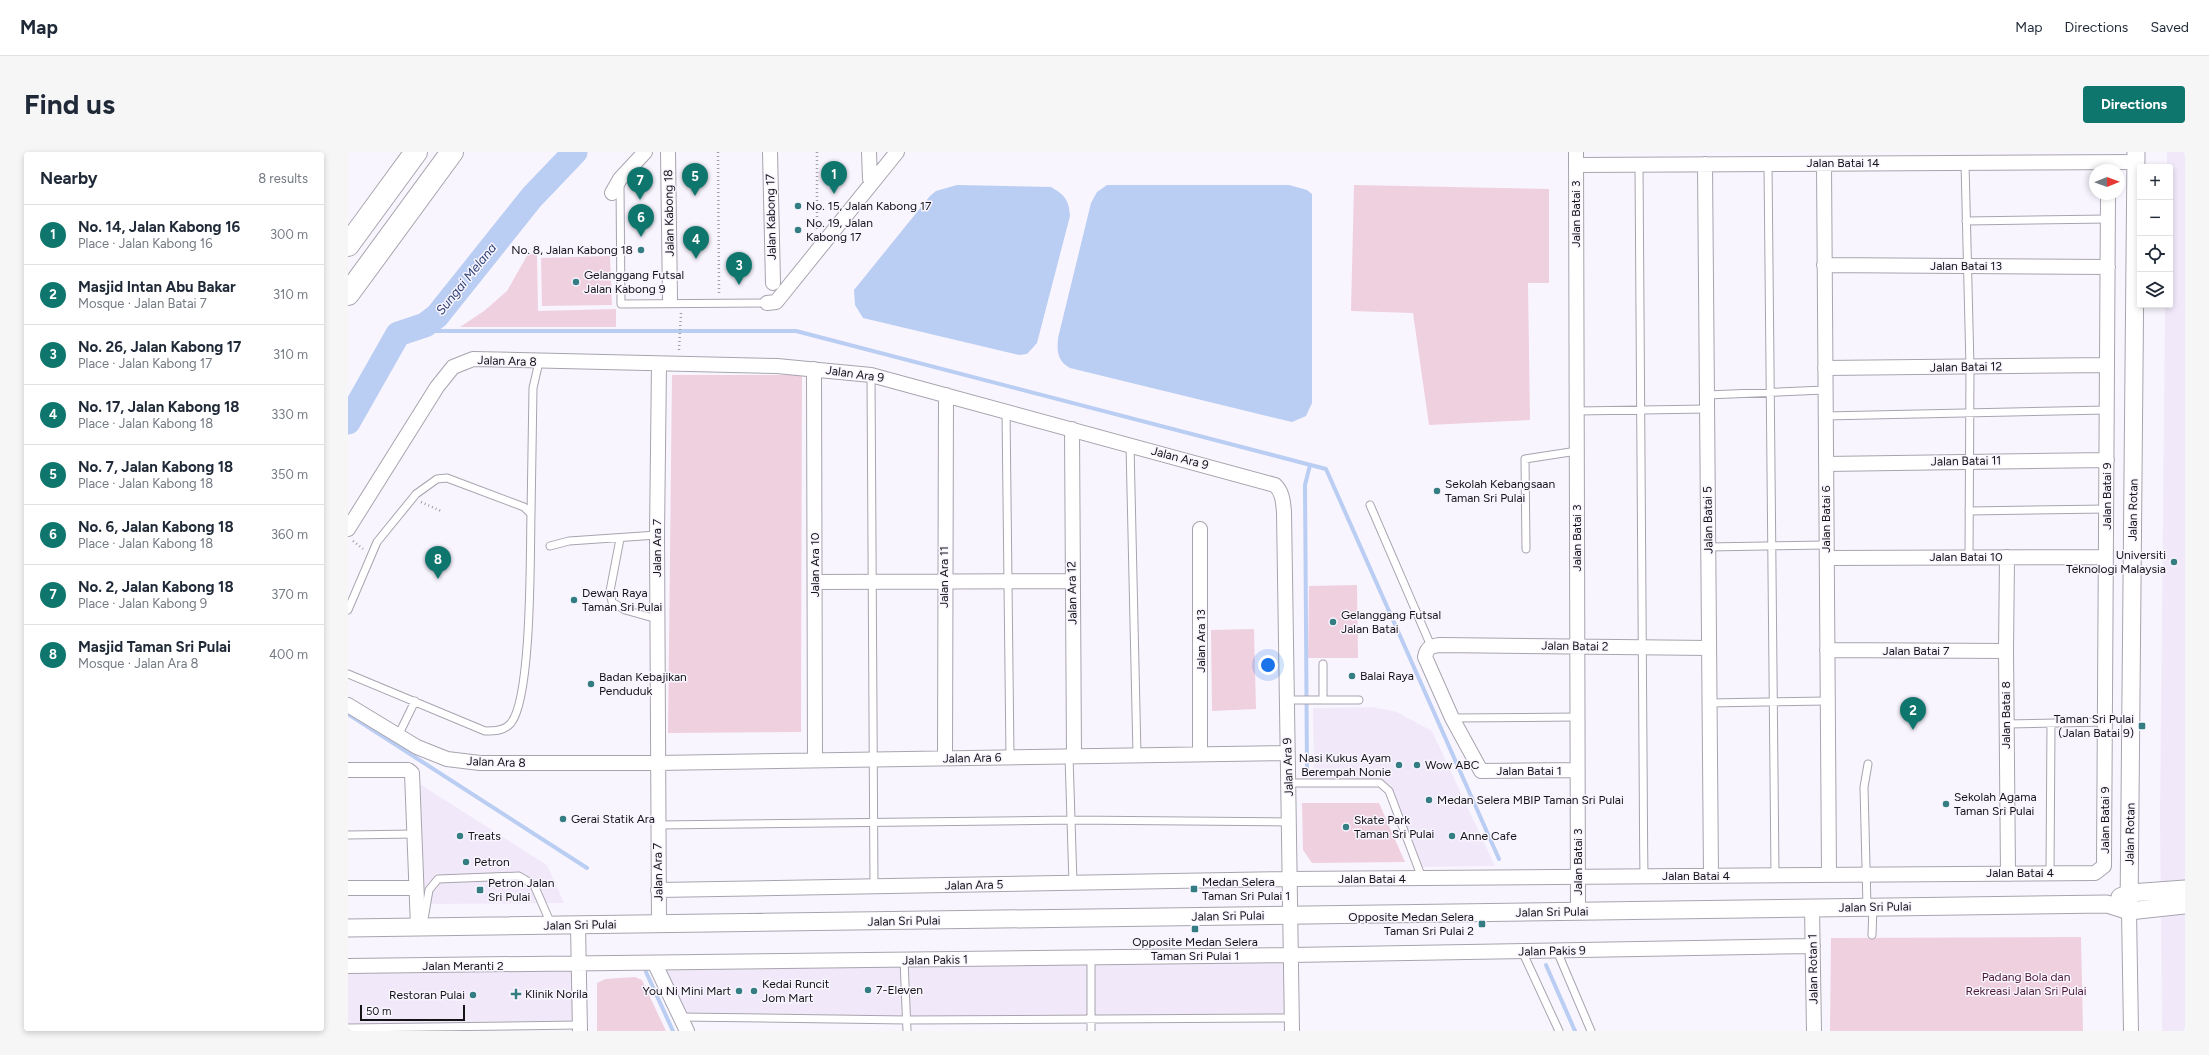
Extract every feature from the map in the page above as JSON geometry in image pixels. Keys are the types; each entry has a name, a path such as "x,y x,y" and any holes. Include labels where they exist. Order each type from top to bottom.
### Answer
{"highway":[{"path":"348,245 416,152"},
{"path":"348,294 452,152"}],"street":[{"path":"612,193 620,179 645,152"},
{"name":"Jalan Kabong 18","path":"668,152 670,299"},
{"name":"Jalan Kabong 17","path":"770,152 773,283"},
{"path":"869,152 870,179"},
{"path":"767,303 776,302 897,152"},
{"name":"Jalan Batai 14","path":"2115,164 2136,157"},
{"name":"Jalan Rotan","path":"2129,911 2136,157"},
{"name":"Jalan Batai 14","path":"1576,158 1639,164 1965,163 2089,166"},
{"name":"Jalan Batai 3","path":"1576,158 1578,911"},
{"name":"Jalan Batai 5","path":"1705,164 1711,876"},
{"name":"Jalan Batai 6","path":"1824,164 1829,875"},
{"name":"Jalan Batai 9","path":"2101,870 2104,866 2108,200"},
{"name":"Jalan Batai 13","path":"1824,265 2108,267"},
{"name":"Jalan Ara 8","path":"348,528 436,387 453,367 473,359 539,362 659,364"},
{"name":"Jalan Ara 9","path":"659,364 777,366 871,375 1266,482 1275,485 1280,489 1284,512 1292,1025"},
{"name":"Jalan Ara 7","path":"659,364 656,535 659,924"},
{"name":"Jalan Batai 12","path":"1825,368 2108,365"},
{"name":"Jalan Ara 10","path":"814,369 815,760"},
{"name":"Jalan Ara 11","path":"945,758 944,581 946,395"},
{"name":"Jalan Ara 12","path":"1072,429 1072,756"},
{"name":"Jalan Batai 11","path":"1826,464 1969,460 2107,460"},
{"name":"Jalan Ara 13","path":"1200,529 1200,754"},
{"name":"Jalan Batai 10","path":"1826,552 1969,557 2106,557"},
{"name":"Jalan Batai 8","path":"2007,557 2006,724 2008,874"},
{"path":"815,582 1072,581"},
{"path":"1436,645 1427,650 1425,657 1452,718"},
{"name":"Jalan Batai 2","path":"1436,645 1709,648"},
{"name":"Jalan Batai 7","path":"1827,650 2006,651"},
{"name":"Jalan Ara 8","path":"348,705 398,736 447,759 480,762 657,763"},
{"name":"Jalan Batai 1","path":"1452,718 1481,771 1577,770"},
{"name":"Jalan Ara 6","path":"657,763 1287,753"},
{"path":"348,770 408,770 412,773 416,888 420,927"},
{"name":"Jalan Batai 4","path":"1290,880 2095,873 2101,870"},
{"name":"Jalan Ara 5","path":"658,890 1290,880"},
{"path":"348,888 416,888"},
{"path":"2130,892 2185,889"},
{"name":"Jalan Sri Pulai","path":"2107,904 2130,892"},
{"name":"Jalan Sri Pulai","path":"348,928 2107,904 2129,911"},
{"path":"2131,1031 2129,911 2185,905"},
{"name":"Jalan Rotan 1","path":"1812,908 1814,1031"},
{"path":"578,925 580,1028"},
{"name":"Jalan Pakis 9","path":"1291,955 1813,946"},
{"name":"Jalan Pakis 1","path":"578,965 1291,955"},
{"path":"655,964 687,1031"},
{"name":"Jalan Meranti 2","path":"348,966 578,965"}],"lane":[{"path":"1965,163 1966,266 1970,367 1969,557"},
{"path":"1639,164 1642,409 1644,876"},
{"path":"1768,164 1775,876"},
{"path":"620,179 621,304 767,303"},
{"path":"1966,221 2108,219"},
{"path":"348,674 485,731 500,730 511,722 522,687 528,633 533,388 539,362"},
{"path":"871,375 874,581 874,886"},
{"path":"1577,411 1642,409 1707,402 1770,392 1825,390"},
{"path":"1826,416 2107,410"},
{"path":"1006,411 1010,757"},
{"path":"1130,445 1137,755"},
{"path":"1526,549 1525,459 1577,451"},
{"path":"348,610 378,542 412,498 424,487 437,479 446,478 524,507 531,514"},
{"path":"1370,505 1436,645"},
{"path":"1969,511 2106,510"},
{"path":"550,546 569,540 620,539 656,535"},
{"path":"620,539 610,591 612,602 624,610 657,619"},
{"path":"1708,547 1772,546 1826,552"},
{"path":"1323,664 1323,700"},
{"path":"1287,700 1359,700"},
{"path":"398,736 415,701"},
{"path":"1710,703 1827,701"},
{"path":"1452,718 1577,717"},
{"path":"2006,724 2105,722"},
{"path":"2050,873 2051,724"},
{"path":"1072,756 1071,820 1073,883"},
{"path":"1868,764 1864,787 1867,875 1872,935"},
{"path":"1289,783 1380,783 1388,790 1422,878"},
{"path":"658,825 1071,820 1290,822"},
{"path":"348,835 415,834"},
{"path":"420,927 429,890 438,879 519,876 534,885 552,926"},
{"path":"1522,951 1559,1031"},
{"path":"1557,951 1591,1031"},
{"path":"1091,958 1091,1031"},
{"path":"904,960 907,1031"},
{"path":"680,1017 907,1020 1091,1020 1292,1025"},
{"path":"348,1028 580,1028"}],"path":[{"path":"718,152 719,303"},
{"path":"817,152 817,251"},
{"path":"680,321 680,338"},
{"path":"412,498 441,511"},
{"path":"348,538 371,556"}],"shaded area":[{"name":"Universiti Teknologi Malaysia","path":"2167,152 2185,152 2185,1031 2162,1031 2160,818 2165,308 2173,308 2173,164 2167,164"},
{"path":"1373,707 1397,712 1432,731 1495,866 1422,867 1391,787 1380,780 1314,780 1313,708"},
{"path":"420,784 547,865 564,903 422,904"},
{"path":"1287,949 1287,1015 1029,1017 681,1015 655,959"},
{"path":"574,960 575,1028 348,1031 348,961"}],"green space":[{"path":"1354,185 1549,189 1549,283 1528,283 1530,420 1429,425 1413,313 1351,311"},
{"path":"528,254 537,254 538,311 616,309 616,327 460,327 484,311 507,291"},
{"name":"Gelanggang Futsal Jalan Kabong 9","path":"610,256 612,305 542,306 541,258"},
{"path":"672,375 802,375 801,732 668,733"},
{"name":"Gelanggang Futsal Jalan Batai","path":"1357,585 1358,658 1308,658 1309,586"},
{"path":"1254,629 1256,709 1212,711 1211,630"},
{"name":"Skate Park Taman Sri Pulai","path":"1302,803 1379,803 1405,862 1312,863 1303,850"},
{"name":"Padang Bola dan Rekreasi Jalan Sri Pulai","path":"2081,937 2083,1031 1830,1031 1831,938"},
{"path":"635,977 642,980 666,1031 597,1031 597,983 605,979"}],"water":[{"path":"957,185 1051,187 1063,195 1069,206 1070,216 1037,343 1027,354 1019,355 863,318 855,305 854,290 930,196 936,191"},
{"path":"1107,185 1289,185 1307,190 1312,194 1312,403 1306,416 1292,422 1070,368 1062,362 1058,351 1058,338 1091,203 1097,192"}],"waterway":[{"name":"Sungai Melana","path":"348,422 398,334 425,325 437,316 532,197 575,152"},
{"path":"425,325 435,331 796,331 1326,469 1499,859"},
{"path":"1307,770 1305,485 1310,465"},
{"path":"348,714 587,868"},
{"path":"1546,965 1575,1031"},
{"path":"646,972 673,1031"}],"place":[{"name":"No. 14, Jalan Kabong 16","path":"834,194"},
{"name":"No. 7, Jalan Kabong 18","path":"695,196"},
{"name":"No. 2, Jalan Kabong 18","path":"640,200"},
{"name":"No. 15, Jalan Kabong 17","path":"798,206"},
{"name":"No. 19, Jalan Kabong 17","path":"798,230"},
{"name":"No. 6, Jalan Kabong 18","path":"641,237"},
{"name":"No. 8, Jalan Kabong 18","path":"641,250"},
{"name":"No. 17, Jalan Kabong 18","path":"696,259"},
{"name":"Gelanggang Futsal Jalan Kabong 9","path":"576,282"},
{"name":"No. 26, Jalan Kabong 17","path":"739,285"},
{"name":"Sekolah Kebangsaan Taman Sri Pulai","path":"1437,491"},
{"name":"Universiti Teknologi Malaysia","path":"2174,562"},
{"name":"Masjid Taman Sri Pulai","path":"438,579"},
{"name":"Dewan Raya Taman Sri Pulai","path":"574,600"},
{"name":"Gelanggang Futsal Jalan Batai","path":"1333,622"},
{"name":"Balai Raya","path":"1352,676"},
{"name":"Badan Kebajikan Penduduk","path":"591,684"},
{"name":"Taman Sri Pulai (Jalan Batai 9)","path":"2142,726"},
{"name":"Masjid Intan Abu Bakar","path":"1913,730"},
{"name":"Nasi Kukus Ayam Berempah Nonie","path":"1399,765"},
{"name":"Wow ABC","path":"1417,765"},
{"name":"Medan Selera MBIP Taman Sri Pulai","path":"1429,800"},
{"name":"Sekolah Agama Taman Sri Pulai","path":"1946,804"},
{"name":"Gerai Statik Ara","path":"563,819"},
{"name":"Skate Park Taman Sri Pulai","path":"1346,827"},
{"name":"Treats","path":"460,836"},
{"name":"Anne Cafe","path":"1452,836"},
{"name":"Petron","path":"466,862"},
{"name":"Medan Selera Taman Sri Pulai 1","path":"1194,889"},
{"name":"Petron Jalan Sri Pulai","path":"480,890"},
{"name":"Opposite Medan Selera Taman Sri Pulai 2","path":"1482,924"},
{"name":"Opposite Medan Selera Taman Sri Pulai 1","path":"1195,929"},
{"name":"7-Eleven","path":"868,990"},
{"name":"You Ni Mini Mart","path":"739,991"},
{"name":"Kedai Runcit Jom Mart","path":"754,991"},
{"name":"Klinik Norila","path":"516,994"},
{"name":"Restoran Pulai","path":"473,995"}]}
